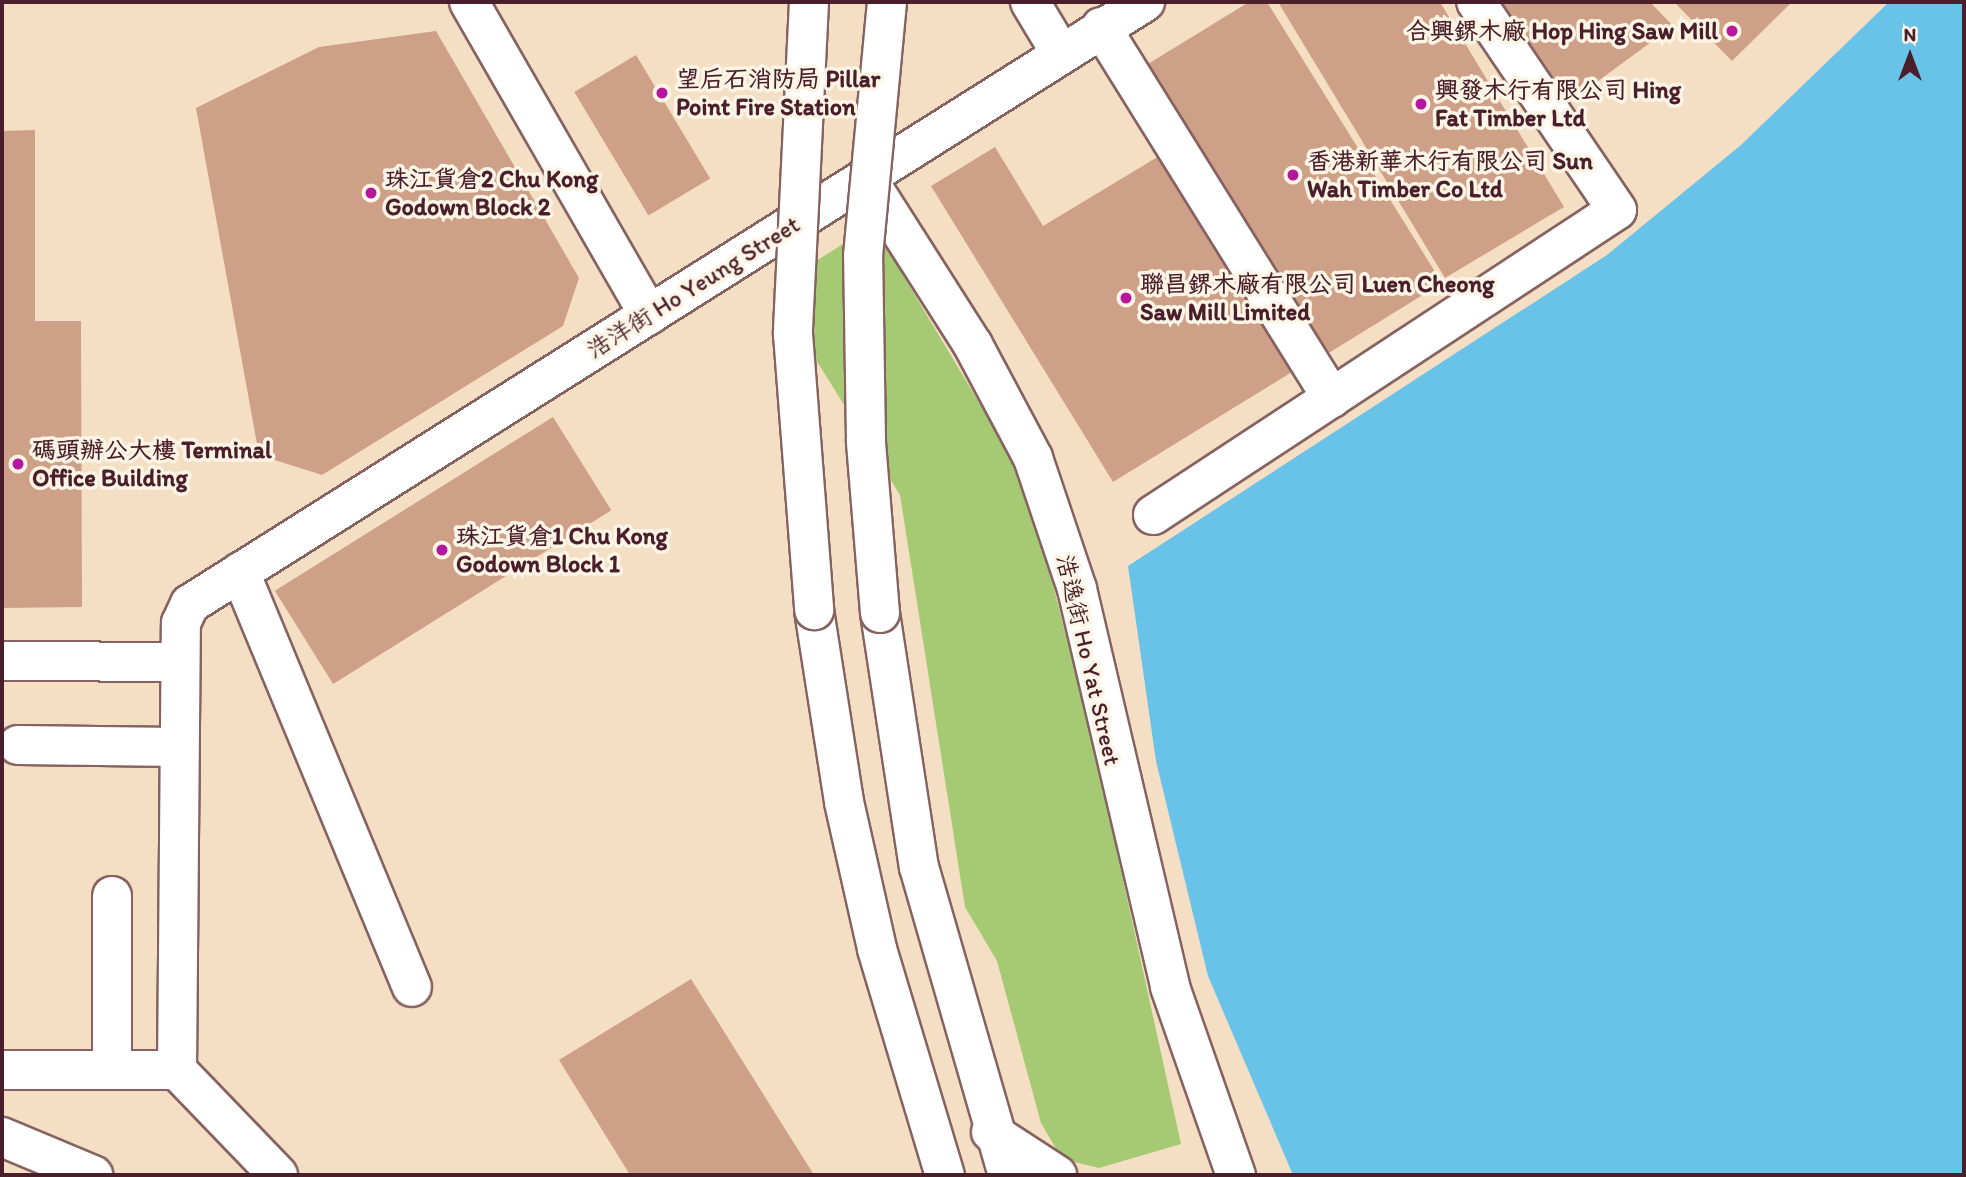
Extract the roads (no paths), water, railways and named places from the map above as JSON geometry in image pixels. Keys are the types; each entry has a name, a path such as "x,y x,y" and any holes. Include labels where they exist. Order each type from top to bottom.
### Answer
{"main road":[{"path":"469,2 649,315"},
{"path":"809,2 793,334 814,611 844,802 877,949 945,1175"},
{"path":"887,2 863,256 866,441 880,612 919,867 991,1132 1007,1175"},
{"path":"1030,2 1060,52"},
{"name":"浩洋街 Ho Yeung Street","path":"177,1070 181,623 190,604 1060,52 1145,2"},
{"path":"1153,515 1617,210 1476,2"},
{"path":"1101,27 1332,398"},
{"name":"浩逸街 Ho Yat Street","path":"866,177 973,345 1033,458 1077,589 1170,988 1236,1175"},
{"path":"240,572 412,988"},
{"path":"2,661 180,662"},
{"path":"18,745 179,747"},
{"path":"112,896 112,1070"},
{"path":"2,1070 177,1070 278,1175"},
{"path":"991,1132 1057,1175"},
{"path":"2,1137 93,1175"}],"water":[{"path":"1889,2 1964,2 1964,1175 1293,1175 1208,976 1156,761 1128,566 1607,255 1741,145"}],"place":[{"name":"合興鎅木廠 Hop Hing Saw Mill","path":"1732,31"},
{"name":"望后石消防局 Pillar Point Fire Station","path":"662,93"},
{"name":"興發木行有限公司 Hing Fat Timber Ltd","path":"1421,104"},
{"name":"香港新華木行有限公司 Sun Wah Timber Co Ltd","path":"1293,175"},
{"name":"珠江貨倉2 Chu Kong Godown Block 2","path":"371,193"},
{"name":"聯昌鎅木廠有限公司 Luen Cheong Saw Mill Limited","path":"1126,298"},
{"name":"碼頭辦公大樓 Terminal Office Building","path":"18,464"},
{"name":"珠江貨倉1 Chu Kong Godown Block 1","path":"442,550"}]}
